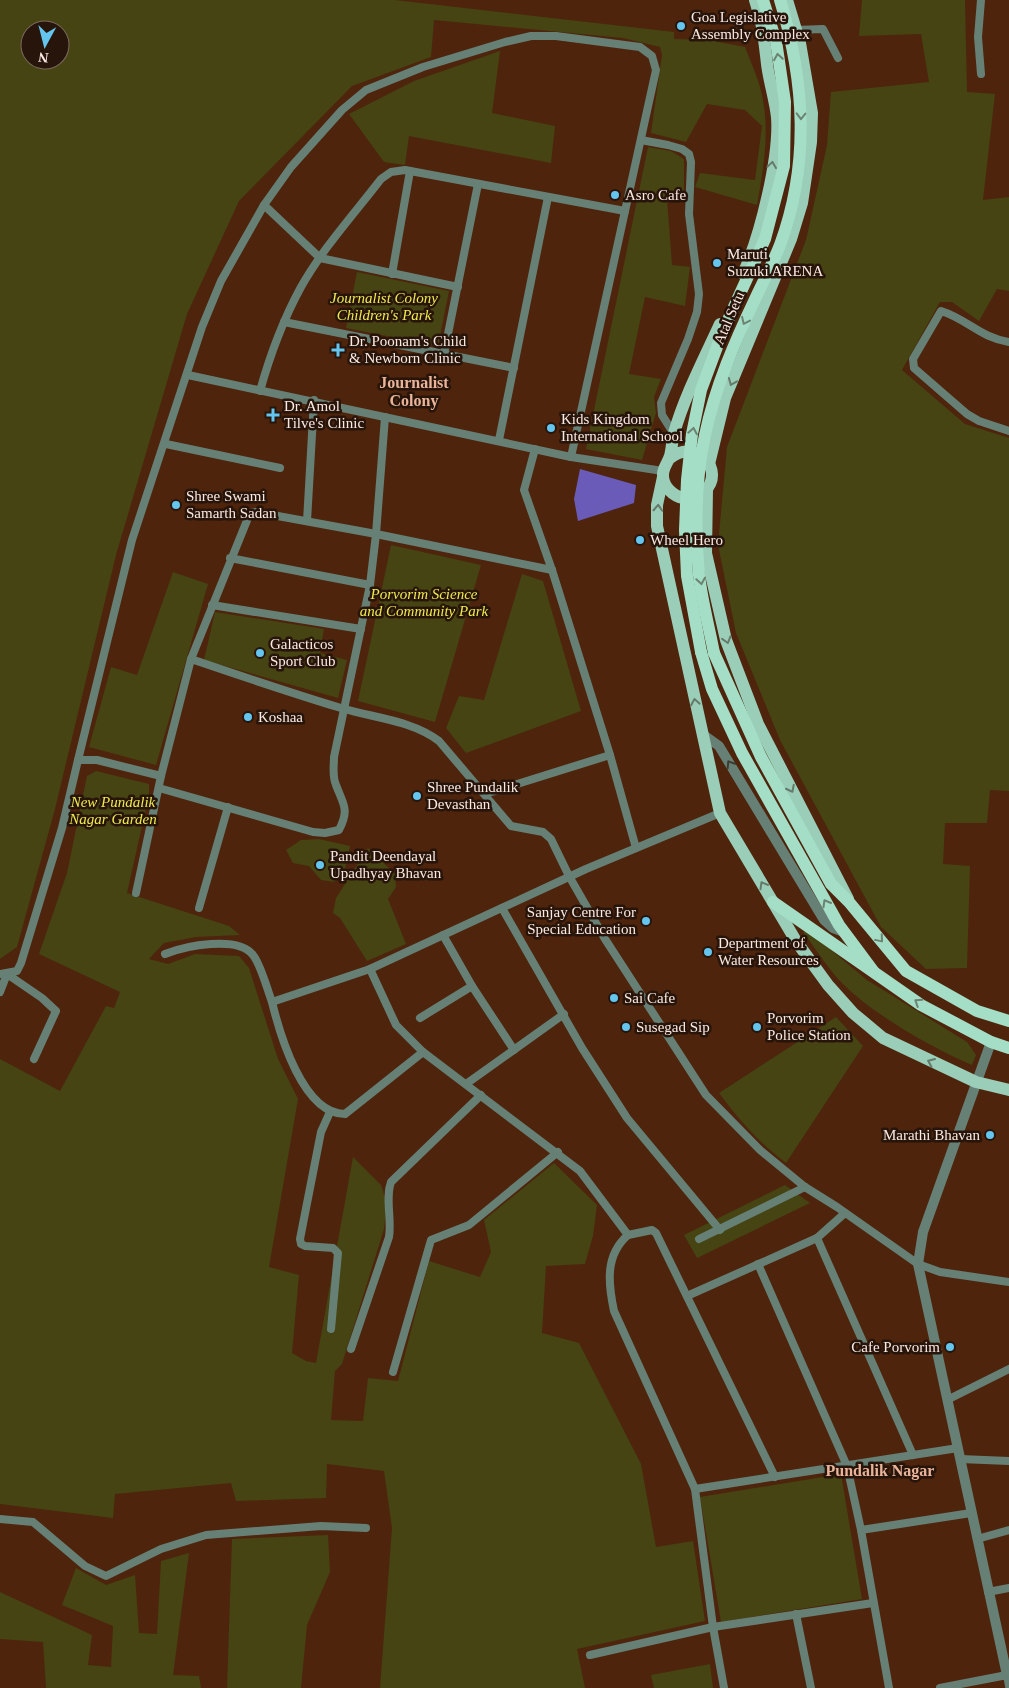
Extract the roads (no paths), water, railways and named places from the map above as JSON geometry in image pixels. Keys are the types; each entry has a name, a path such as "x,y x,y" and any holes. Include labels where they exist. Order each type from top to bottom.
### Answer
{"highway":[{"name":"Atal Setu","path":"708,653 687,576 685,530 687,480 692,434 701,390 723,331 765,239 784,166 785,102 776,41 763,0"},
{"name":"Atal Setu","path":"708,653 699,576 698,549 698,479 704,435 716,394 737,337 780,245 800,168 801,101 791,38 780,0"},
{"path":"708,653 761,757 831,884 849,902 906,971 977,1010 1009,1021"},
{"path":"708,653 712,689 742,754 844,932 874,972"},
{"path":"773,902 921,1004 991,1042 1009,1048"}],"main road":[{"path":"755,0 764,27 767,65 777,117 770,180 748,262 687,397 674,434 670,458 663,474 657,505 658,526 698,718 705,736 720,813 800,946 853,1013 883,1038 976,1082 1009,1090"},
{"path":"787,0 809,86 812,113 811,142 802,202 791,239 725,398 709,464 711,477 707,489 706,554 726,640 758,724 849,902"},
{"path":"670,458 681,451 688,450 701,454 709,464"},
{"path":"663,474 669,490 682,498 698,496 707,489"}],"street":[{"path":"981,0 978,37 981,74"},
{"path":"796,30 822,28 838,58"},
{"path":"4,974 17,970 21,962 62,828 132,540 166,444 202,327 221,281 264,205 291,167 342,110 366,90 423,67 531,36 556,36 640,47 652,56 656,70 571,457"},
{"path":"641,140 682,149 689,154 691,162 688,214 699,294 697,312 688,339 661,403 662,415 674,434"},
{"path":"260,391 271,352 301,287 320,258 381,178 391,172 410,171 625,211"},
{"path":"392,274 410,171"},
{"path":"444,354 478,184"},
{"path":"499,440 548,197"},
{"path":"264,205 320,258 458,287"},
{"path":"1009,342 986,336 954,315 941,311 913,359 914,368 967,414 979,421 1009,431"},
{"path":"284,322 514,368"},
{"path":"188,375 260,391 314,400 571,457 663,474"},
{"path":"307,521 314,400"},
{"path":"159,788 313,832 326,833 339,830 345,819 345,806 335,783 333,770 343,709 370,585 376,534 384,417"},
{"path":"166,444 280,468"},
{"path":"535,449 524,490 552,570 610,755 636,848"},
{"path":"136,893 161,776 191,660 230,558 250,513 256,512 376,534 552,570"},
{"path":"230,558 370,585"},
{"path":"212,605 361,629"},
{"path":"191,660 343,709 426,731 439,741 511,826 543,832 551,839 568,876 615,955 706,1095 760,1150 805,1187 918,1264 940,1272 1009,1282"},
{"path":"705,736 719,746 824,920 833,928 844,932"},
{"path":"485,794 610,755"},
{"path":"78,760 97,760 161,776"},
{"path":"199,908 228,807"},
{"path":"272,1002 370,969 568,876 720,813"},
{"path":"502,908 582,1048 627,1118 720,1230"},
{"path":"444,935 472,986 514,1050"},
{"path":"165,954 185,946 228,944 244,947 254,955 272,1002 282,1040 306,1089 330,1112 345,1114 423,1052"},
{"path":"370,969 396,1025 423,1052 558,1152 580,1171 628,1235"},
{"path":"0,992 4,974"},
{"path":"4,974 42,998 56,1011 34,1059"},
{"path":"420,1018 472,986"},
{"path":"466,1084 564,1014"},
{"path":"991,1042 923,1232 918,1264 988,1592 1008,1674 1009,1686"},
{"path":"351,1349 389,1237 391,1225 388,1189 391,1182 482,1095"},
{"path":"330,1112 321,1132 300,1239 301,1244 305,1246 333,1248 338,1253 332,1329"},
{"path":"392,1372 431,1240 469,1225 558,1152"},
{"path":"700,1239 805,1187"},
{"path":"687,1296 817,1238 845,1213"},
{"path":"724,1688 713,1628 695,1489 614,1311 609,1289 610,1263 620,1242 628,1235 652,1230 656,1234 775,1477"},
{"path":"817,1238 913,1455"},
{"path":"758,1264 847,1466 861,1530 889,1688"},
{"path":"947,1400 1009,1369"},
{"path":"695,1489 913,1455 959,1454 1007,1460"},
{"path":"861,1530 971,1513"},
{"path":"0,1519 33,1522 85,1566 106,1576 161,1549 206,1535 321,1526 366,1528"},
{"path":"977,1539 1009,1530"},
{"path":"988,1592 1009,1588"},
{"path":"590,1655 713,1628 873,1603"},
{"path":"796,1614 811,1688"},
{"path":"940,1688 1008,1674"}],"place":[{"name":"Goa Legislative Assembly Complex","path":"681,26"},
{"name":"Asro Cafe","path":"615,195"},
{"name":"Maruti Suzuki ARENA","path":"717,263"},
{"name":"Dr. Poonam's Child & Newborn Clinic","path":"338,350"},
{"name":"Dr. Amol Tilve's Clinic","path":"273,415"},
{"name":"Kids Kingdom International School","path":"551,428"},
{"name":"Shree Swami Samarth Sadan","path":"176,505"},
{"name":"Wheel Hero","path":"640,540"},
{"name":"Galacticos Sport Club","path":"260,653"},
{"name":"Koshaa","path":"248,717"},
{"name":"Shree Pundalik Devasthan","path":"417,796"},
{"name":"Pandit Deendayal Upadhyay Bhavan","path":"320,865"},
{"name":"Sanjay Centre For Special Education","path":"646,921"},
{"name":"Department of Water Resources","path":"708,952"},
{"name":"Sai Cafe","path":"614,998"},
{"name":"Susegad Sip","path":"626,1027"},
{"name":"Porvorim Police Station","path":"757,1027"},
{"name":"Marathi Bhavan","path":"990,1135"},
{"name":"Cafe Porvorim","path":"950,1347"}],"district":[{"name":"Journalist Colony","path":"414,391"},
{"name":"Pundalik Nagar","path":"880,1470"}],"park label":[{"name":"Journalist Colony Children's Park","path":"384,306"},
{"name":"Porvorim Science and Community Park","path":"424,602"},
{"name":"New Pundalik Nagar Garden","path":"113,810"}]}
